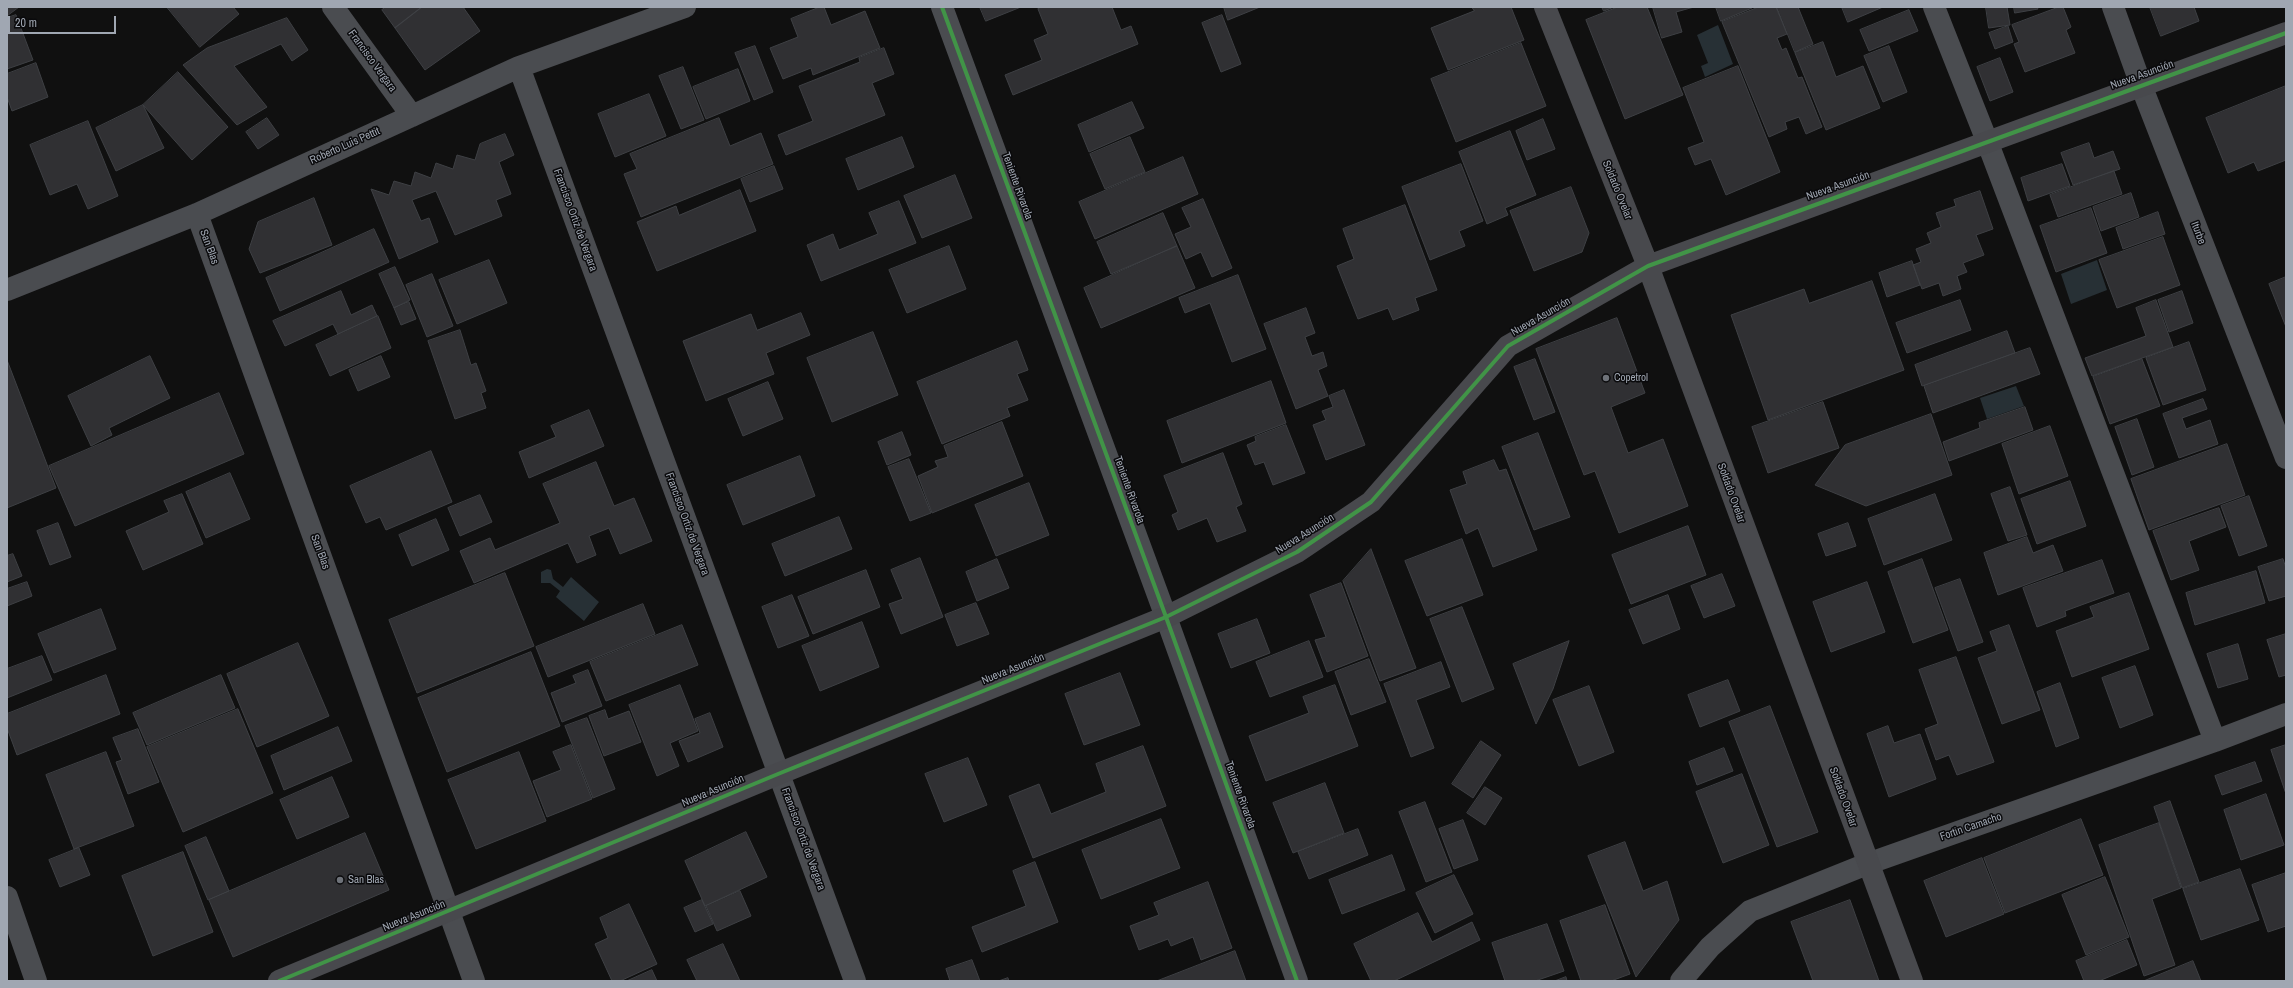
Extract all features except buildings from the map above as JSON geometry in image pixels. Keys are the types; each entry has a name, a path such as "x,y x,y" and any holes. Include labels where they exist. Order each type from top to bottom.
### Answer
{"street":[{"name":"Francisco Vergara","path":"333,7 412,116"},
{"name":"Roberto Luis Pettit","path":"7,290 197,214 519,66 685,7"},
{"name":"Teniente Rivarola","path":"942,7 1166,617 1297,981"},
{"name":"Soldado Ovelar","path":"1545,7 1648,266 1867,864 1912,981"},
{"path":"1934,7 1987,141 2215,741"},
{"name":"Iturbe","path":"2113,7 2141,85 2286,458"},
{"name":"Nueva Asunción","path":"279,981 778,774 1166,617 1297,552 1372,502 1508,346 1648,266 2286,33"},
{"name":"Francisco Ortiz de Vergara","path":"519,66 855,981"},
{"name":"San Blas","path":"197,214 450,910 474,981"},
{"name":"Fortin Camacho","path":"1681,981 1710,947 1750,911 1867,864 2215,741 2286,714"},
{"path":"7,897 36,981"}],"shaded area":[{"path":"1718,25 1733,64 1705,77 1701,66 1708,63 1697,35"},
{"path":"2097,260 2107,290 2071,304 2061,274"},
{"path":"2016,386 2024,406 1987,419 1980,398"},
{"path":"547,569 551,570 553,579 563,587 571,577 599,602 584,621 556,597 560,591 550,583 541,583 541,572"}],"cycle path":[{"path":"942,7 1166,617 1297,981"},
{"path":"279,981 778,774 1166,617 1297,552 1371,502 1508,346 1648,266 2286,33"}],"place":[{"name":"Copetrol","path":"1606,378"},
{"name":"San Blas","path":"340,880"}]}
